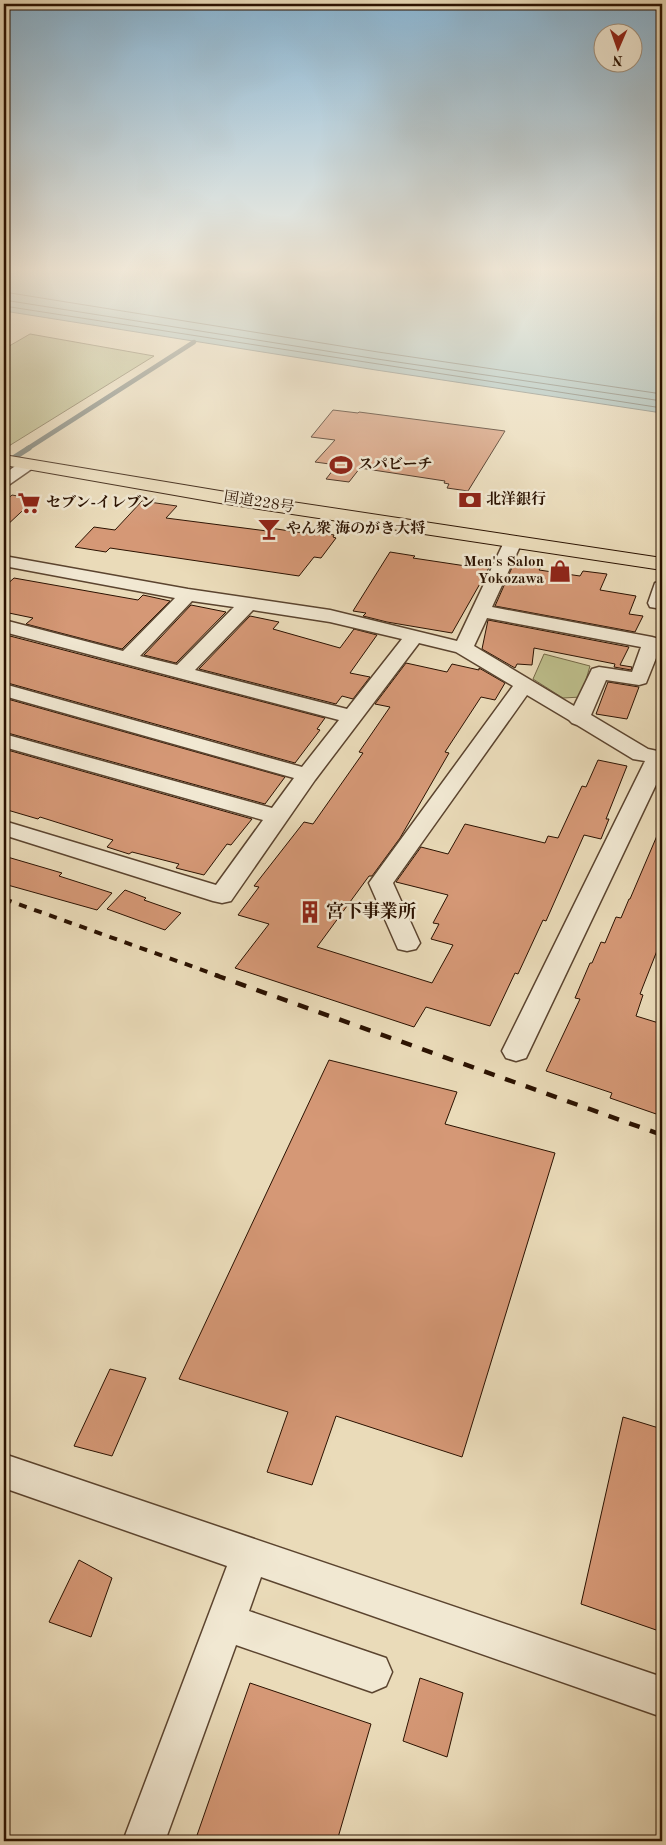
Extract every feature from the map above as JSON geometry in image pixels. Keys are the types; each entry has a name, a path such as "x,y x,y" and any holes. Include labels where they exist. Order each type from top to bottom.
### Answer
{"highway":[{"name":"国道228号","path":"16,463 220,497 662,564"}],"street":[{"path":"4,481 16,463"},
{"path":"463,648 513,542"},
{"path":"8,566 330,616 463,648 523,686 641,754 660,758 516,1051"},
{"path":"662,587 657,603 662,604"},
{"path":"126,659 188,595"},
{"path":"181,673 248,604"},
{"path":"482,611 652,643 639,679 599,673 580,719"},
{"path":"6,629 352,717"},
{"path":"4,828 222,895 307,775 414,637"},
{"path":"407,943 381,884 523,686"},
{"path":"4,690 307,775"},
{"path":"4,740 277,817"},
{"path":"4,1473 250,1555 662,1697"},
{"path":"144,1841 250,1555"},
{"path":"225,1622 372,1672"}],"green space":[{"path":"4,355 154,356 4,449"},
{"path":"544,654 590,666 581,697 563,698 533,679"}],"water":[{"path":"282,355 662,355 662,413"}],"building":[{"path":"333,410 505,431 468,491 447,488 449,484 444,483 445,481 360,468 349,482 326,479 337,465 315,462 335,440 311,437"},
{"path":"12,495 35,499 4,528 4,502"},
{"path":"142,501 177,506 166,518 267,531 270,528 310,534 312,531 334,535 333,537 336,538 321,558 314,557 299,576 110,548 106,552 75,547 94,527 115,530"},
{"path":"390,552 415,556 413,558 466,566 467,563 490,566 452,633 387,622 363,616 366,613 353,611"},
{"path":"514,563 541,567 539,570 580,576 583,571 607,574 600,590 636,596 629,614 643,616 635,632 495,606"},
{"path":"14,578 138,600 143,595 170,601 122,649 26,624 33,618 4,612 4,587"},
{"path":"191,605 226,612 176,663 144,655"},
{"path":"250,616 279,622 273,629 340,648 354,629 377,635 350,673 370,677 353,699 342,696 336,704 199,669"},
{"path":"488,620 629,647 620,665 632,667 631,670 614,667 615,664 534,648 532,665 517,664 515,668 482,649"},
{"path":"10,636 325,718 317,729 320,730 295,763 4,682 4,641"},
{"path":"406,663 447,672 452,664 479,670 479,668 505,683 495,700 481,697 445,752 449,753 400,838 372,876 369,876 317,947 432,983 453,945 431,939 439,924 433,923 448,895 396,882 421,847 448,854 465,824 545,843 548,836 558,838 582,786 586,787 598,760 627,766 606,819 609,819 601,839 584,835 546,921 543,920 518,974 515,973 490,1026 426,1007 414,1027 235,968 269,924 238,915 259,887 254,886 304,822 313,824 363,753 359,752 390,707 375,704"},
{"path":"608,682 639,687 627,719 596,714"},
{"path":"4,698 285,777 265,804 4,732"},
{"path":"4,749 252,819 231,845 227,844 204,875 176,868 179,864 132,852 129,854 107,847 113,840 40,817 38,819 4,809"},
{"path":"662,824 662,938 640,994 643,995 636,1016 662,1024 662,1116 610,1098 612,1093 546,1071 580,999 575,998 590,963 592,963 601,942 605,943 616,917 621,918"},
{"path":"4,856 62,873 59,876 112,893 97,910 4,884"},
{"path":"125,890 146,898 144,900 181,913 165,930 107,909"},
{"path":"329,1060 457,1092 445,1124 555,1153 462,1457 336,1416 312,1485 267,1472 288,1412 179,1379"},
{"path":"110,1369 146,1378 112,1456 74,1446"},
{"path":"623,1417 662,1429 662,1632 581,1604"},
{"path":"79,1560 112,1578 91,1637 49,1622"},
{"path":"420,1678 463,1693 447,1757 403,1741"},
{"path":"250,1683 371,1724 337,1841 195,1841"}],"waterway":[{"path":"27,449 174,355"},
{"path":"4,464 29,448"}],"railway":[{"path":"4,899 219,976"},
{"path":"215,975 662,1135"}],"place":[{"name":"スパビーチ","path":"341,465"},
{"name":"北洋銀行","path":"470,500"},
{"name":"セブン-イレブン","path":"29,503"},
{"name":"やん衆 海のがき大将","path":"269,529"},
{"name":"Men's Salon Yokozawa","path":"560,571"},
{"name":"宮下事業所","path":"310,912"}]}
